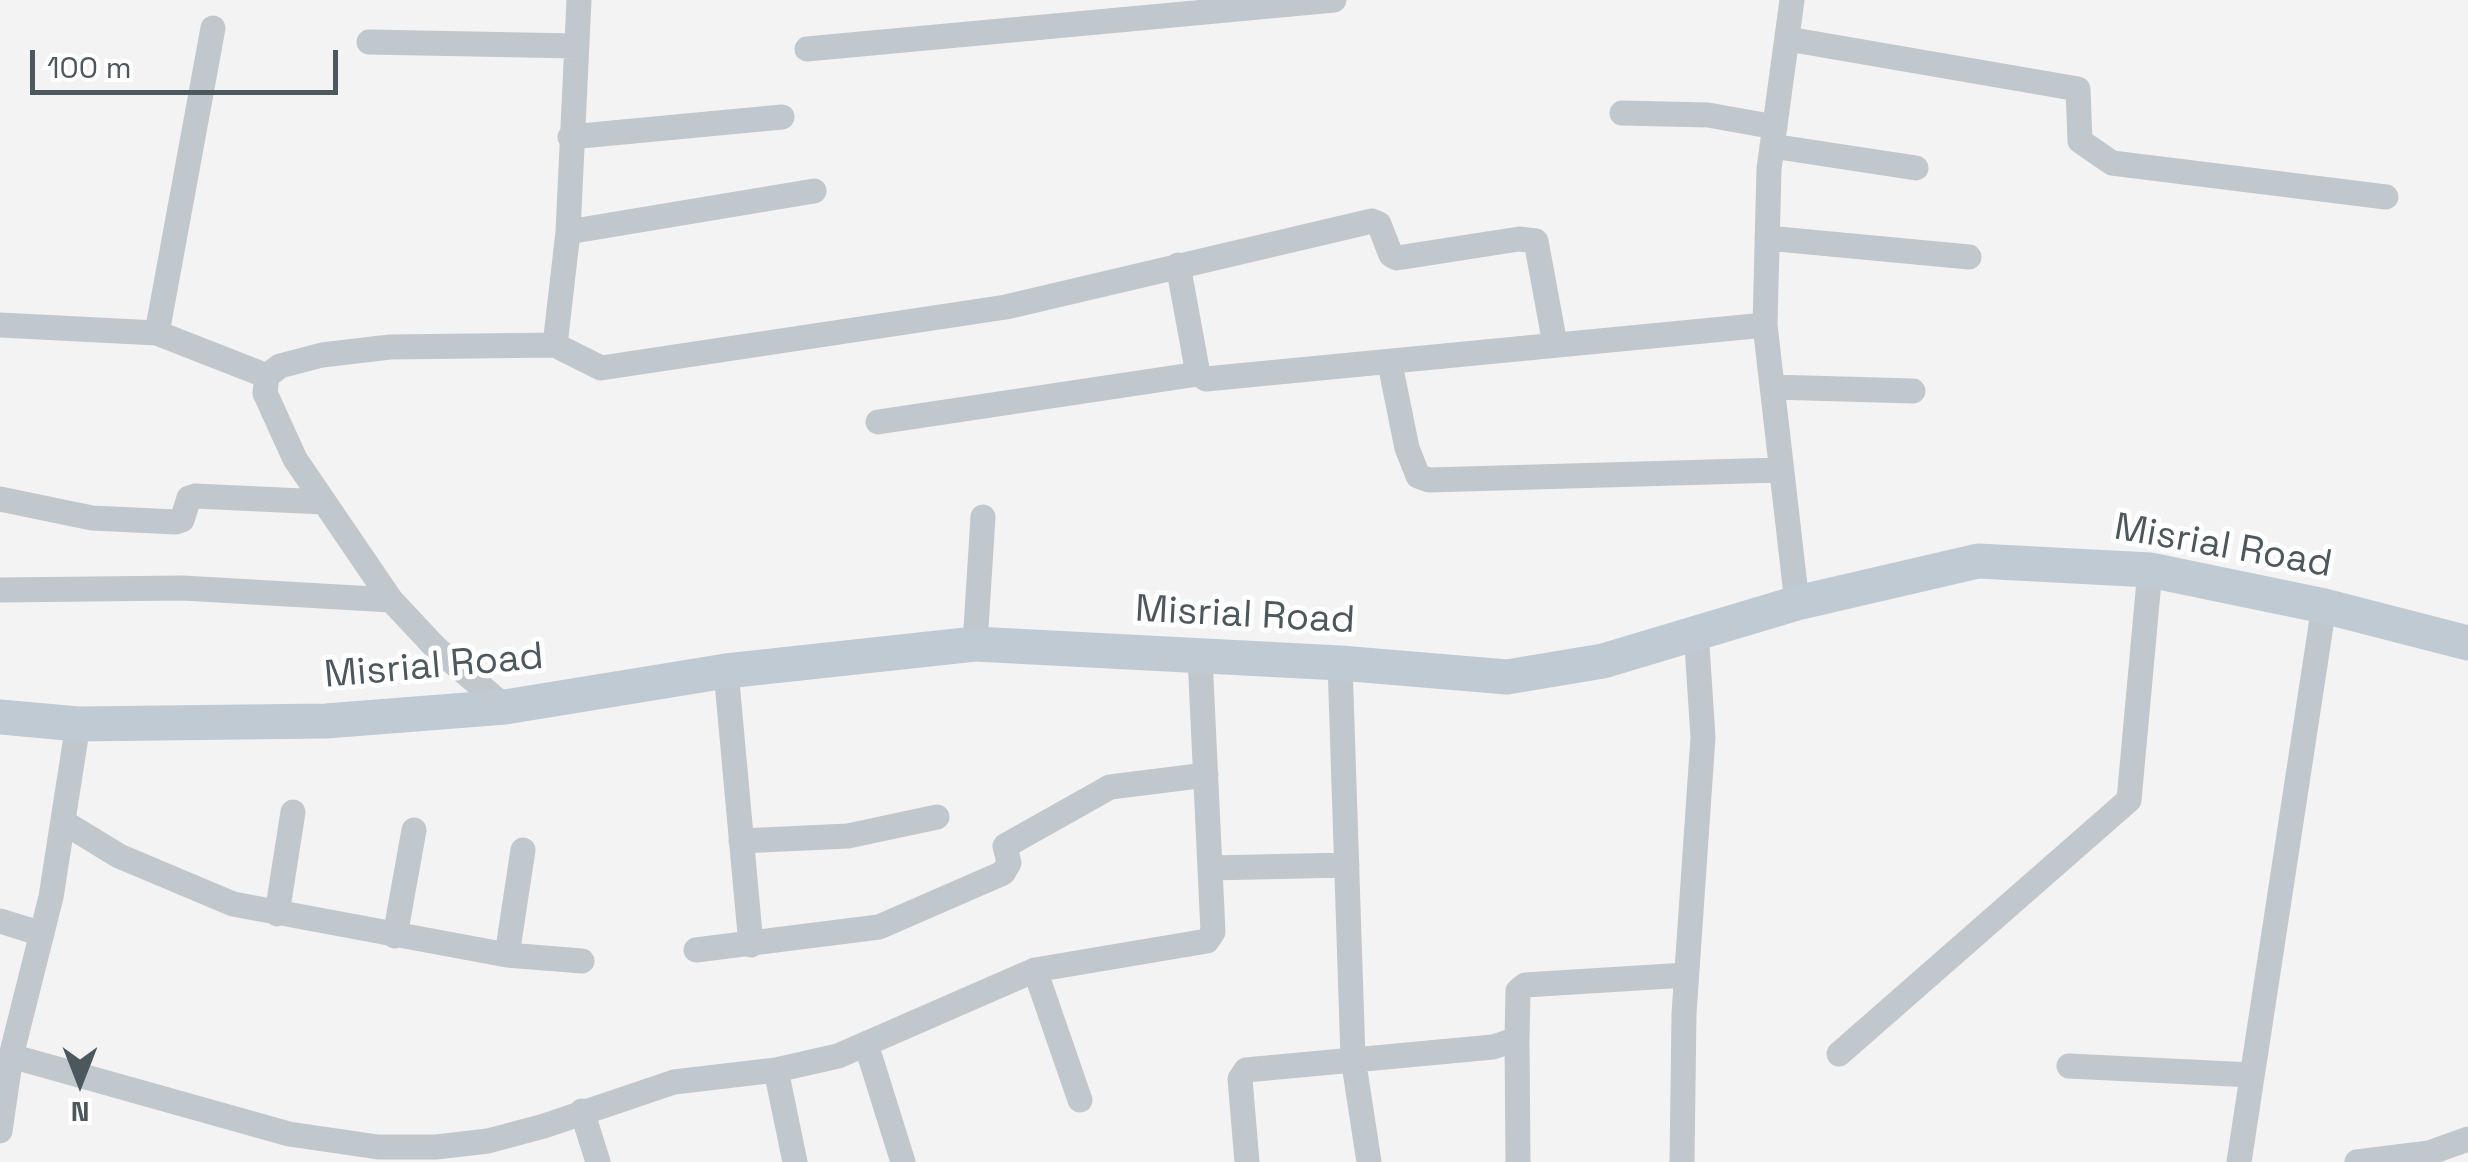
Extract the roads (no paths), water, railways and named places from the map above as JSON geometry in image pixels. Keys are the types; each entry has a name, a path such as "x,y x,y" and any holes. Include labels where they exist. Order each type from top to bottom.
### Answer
{"main road":[{"name":"Misrial Road","path":"0,717 78,724 326,721 505,707 726,671 974,644 1340,663 1507,678 1603,661 1797,603 1978,560 2150,570 2324,606 2468,643"}],"street":[{"path":"555,345 568,232 580,0"},
{"path":"807,50 1334,0"},
{"path":"1792,0 1774,136 1766,325 1797,603"},
{"path":"157,334 212,28"},
{"path":"1788,39 2071,86 2081,94 2076,128 2080,142 2112,163 2386,196"},
{"path":"369,42 576,46"},
{"path":"1622,114 1708,115 1774,136 1916,168"},
{"path":"570,136 782,116"},
{"path":"568,232 814,192"},
{"path":"505,707 436,648 391,600 295,460 265,393 267,376 280,366 322,355 390,347 555,345 601,368 1006,307 1372,222 1379,224 1391,255 1397,258 1538,242 1555,344"},
{"path":"1767,238 1969,257"},
{"path":"1178,265 1198,374"},
{"path":"0,324 157,334 267,376"},
{"path":"878,422 1198,374 1206,379 1390,364 1766,325"},
{"path":"1390,364 1407,448 1418,476 1430,480 1780,470"},
{"path":"1772,386 1913,391"},
{"path":"0,499 92,518 176,522 182,520 185,503 195,496 324,502"},
{"path":"974,644 982,517"},
{"path":"1839,1054 2129,800 2150,570"},
{"path":"0,590 183,588 391,600"},
{"path":"2239,1162 2324,606"},
{"path":"1674,1162 1682,1162 1686,975 1703,737 1696,632"},
{"path":"7,1067 289,1134 378,1148 488,1141 674,1082 776,1070 867,1047 1035,970 1208,941 1213,932 1200,657"},
{"path":"1340,663 1353,1058 1369,1162"},
{"path":"726,671 752,945"},
{"path":"0,1130 7,1067 42,934 65,823 78,724"},
{"path":"696,950 880,927 1003,873 1008,863 1005,846 1110,787 1206,775"},
{"path":"277,914 293,812"},
{"path":"742,841 848,836 937,817"},
{"path":"65,823 119,856 233,904 507,955 582,962"},
{"path":"395,936 414,830"},
{"path":"507,955 523,850"},
{"path":"1210,868 1347,865"},
{"path":"0,921 42,934"},
{"path":"1035,970 1080,1100"},
{"path":"1518,1162 1518,991 1525,985 1686,975"},
{"path":"1247,1162 1240,1074 1353,1058 1493,1047 1516,1039"},
{"path":"867,1047 903,1162"},
{"path":"2069,1066 2252,1075"},
{"path":"776,1070 789,1161"},
{"path":"582,1111 598,1162"},
{"path":"2357,1162 2428,1157 2468,1138"}]}
